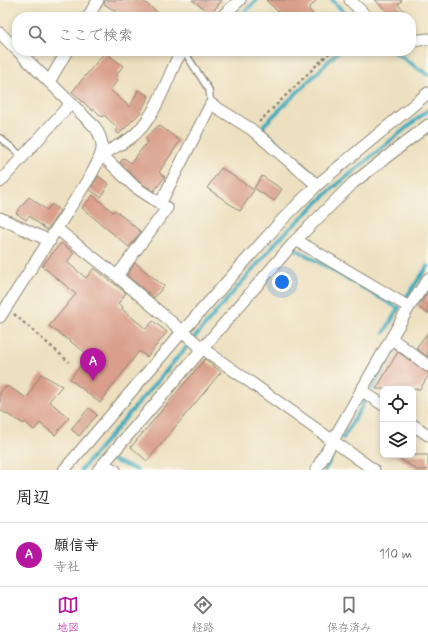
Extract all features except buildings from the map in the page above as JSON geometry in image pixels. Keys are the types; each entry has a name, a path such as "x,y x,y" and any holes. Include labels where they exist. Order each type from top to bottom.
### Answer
{"street":[{"path":"91,12 98,0"},
{"path":"227,12 240,0"},
{"path":"350,0 362,12"},
{"path":"0,32 12,44"},
{"path":"416,40 428,39"},
{"path":"24,56 95,127 101,136 102,154 135,188 167,208 117,276"},
{"path":"49,82 65,56"},
{"path":"3,312 50,241 102,154 128,140 141,128 150,115 179,56"},
{"path":"64,470 256,248 317,185 428,92"},
{"path":"0,182 71,103"},
{"path":"160,204 211,104 251,129 317,185"},
{"path":"115,470 100,467 201,347 296,240 353,183 428,125"},
{"path":"0,218 50,241"},
{"path":"57,229 117,276 201,347 374,470"},
{"path":"296,240 408,307"},
{"path":"316,470 332,439 408,307 428,279"},
{"path":"391,338 428,366"},
{"path":"361,390 380,403"},
{"path":"416,427 428,435"}],"lane":[{"path":"186,56 209,90 211,104"},
{"path":"0,138 23,156"}],"path":[{"path":"251,129 326,56"},
{"path":"3,312 70,362"}],"waterway":[{"path":"244,12 257,0"},
{"path":"332,0 344,12"},
{"path":"315,176 263,130 264,125 334,56"},
{"path":"400,56 428,75"},
{"path":"81,470 279,239 332,189 428,110"},
{"path":"294,248 398,308"},
{"path":"407,296 428,266"},
{"path":"384,333 399,307"},
{"path":"370,392 394,351"},
{"path":"343,438 367,398"},
{"path":"325,470 333,455"},
{"path":"112,460 137,470"}],"place":[{"name":"願信寺","path":"93,381"}]}
